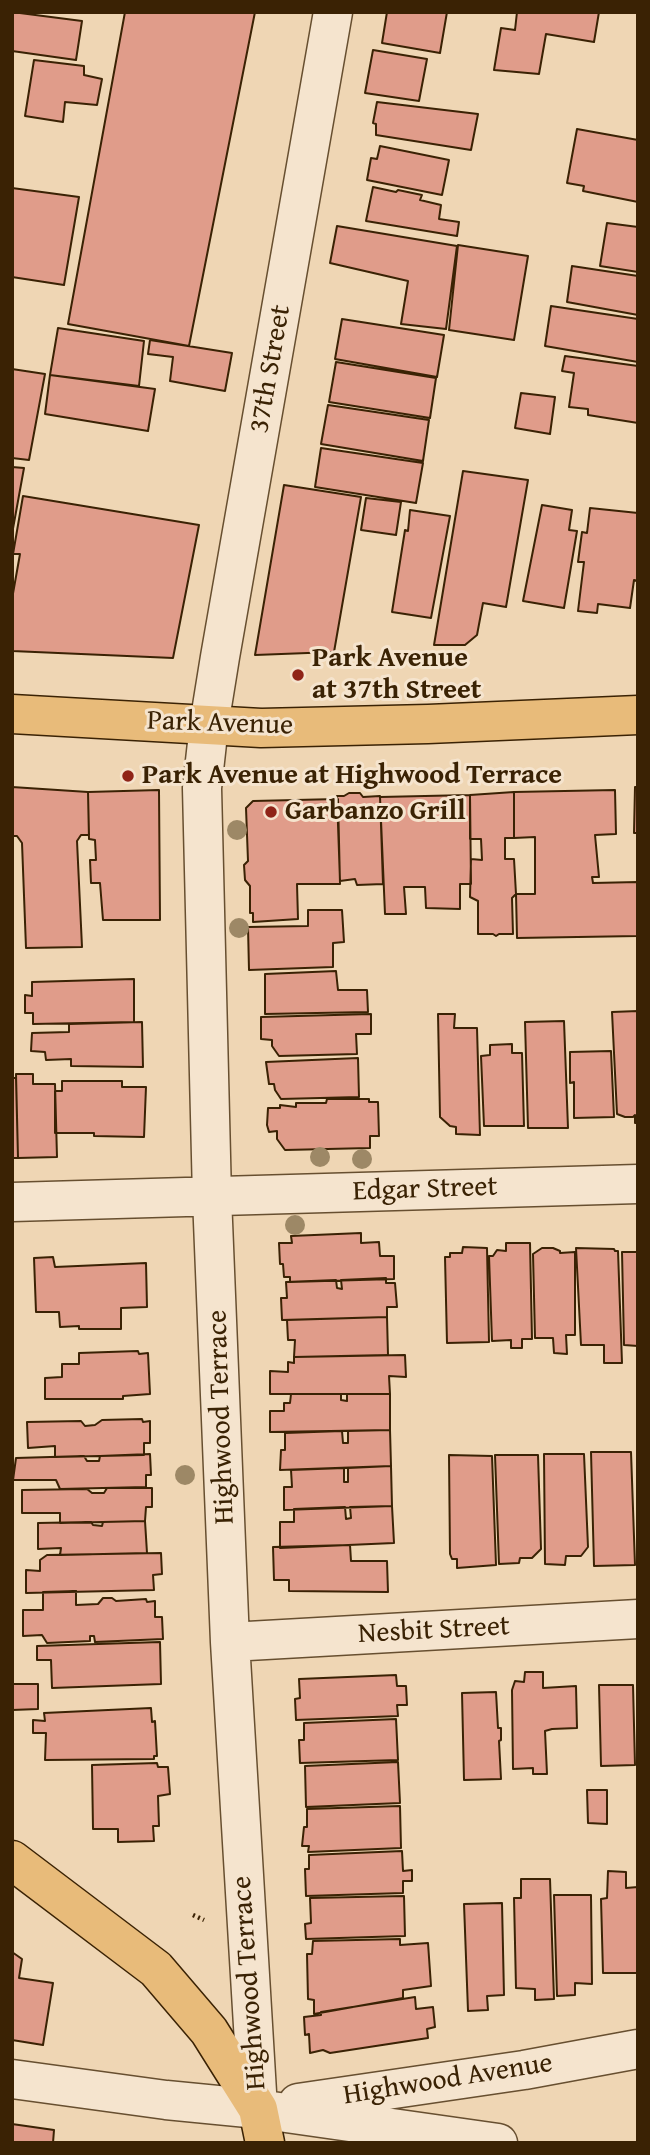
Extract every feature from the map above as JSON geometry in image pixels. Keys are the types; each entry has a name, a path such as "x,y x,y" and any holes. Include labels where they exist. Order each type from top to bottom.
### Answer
{"main road":[{"name":"Park Avenue","path":"12,715 261,728 638,715"},
{"path":"12,1860 156,1969 209,2031 262,2126"}],"street":[{"name":"37th Street","path":"209,726 333,12"},
{"name":"Highwood Terrace","path":"209,726 202,788 212,1197 230,1642 262,2126"},
{"name":"Edgar Street","path":"12,1202 638,1184"},
{"name":"Nesbit Street","path":"230,1642 638,1619"},
{"name":"Highwood Avenue","path":"262,2126 524,2070 638,2049"},
{"path":"12,2079 166,2099 262,2126 498,2143"}],"path":[{"path":"193,1915 204,1920"}],"building":[{"path":"12,12 82,21 76,60 12,51"},
{"path":"125,12 255,12 189,346 68,324"},
{"path":"387,12 447,12 440,53 382,43"},
{"path":"517,12 599,12 594,42 546,34 539,74 494,70 501,28 515,30"},
{"path":"373,50 427,59 419,101 365,93"},
{"path":"34,60 84,66 84,75 102,79 97,105 65,102 63,122 25,116"},
{"path":"377,102 478,114 471,150 376,135 376,124 373,123"},
{"path":"577,129 638,140 638,202 583,191 584,186 567,183"},
{"path":"380,146 449,160 442,195 367,180 371,158 377,159"},
{"path":"373,187 422,195 420,200 441,205 439,219 459,222 457,236 366,221"},
{"path":"12,188 79,197 64,285 12,277"},
{"path":"607,223 638,227 638,272 600,266"},
{"path":"337,226 457,246 446,329 401,324 408,281 330,263"},
{"path":"458,245 528,256 514,340 449,330"},
{"path":"572,266 638,276 638,315 567,302"},
{"path":"551,306 638,319 638,362 545,346"},
{"path":"342,319 444,335 437,377 335,359"},
{"path":"58,328 144,341 139,386 50,375"},
{"path":"150,340 232,353 225,391 170,381 173,357 148,354"},
{"path":"565,356 638,366 638,423 588,415 588,409 569,407 574,373 562,371"},
{"path":"336,362 436,378 430,418 329,402"},
{"path":"12,369 45,374 29,460 12,458"},
{"path":"50,375 155,389 148,431 45,414"},
{"path":"521,393 555,397 550,434 515,428"},
{"path":"328,405 429,420 423,461 321,444"},
{"path":"321,448 423,463 416,503 315,487"},
{"path":"12,467 24,468 12,534"},
{"path":"463,471 528,480 506,607 483,603 477,635 465,645 434,645"},
{"path":"284,485 361,497 334,652 255,655"},
{"path":"23,496 199,525 173,658 12,651 12,599 20,554 13,554"},
{"path":"366,498 401,502 396,535 361,530"},
{"path":"542,505 572,510 569,530 577,531 564,608 523,601"},
{"path":"590,508 638,513 638,581 634,580 630,608 598,604 597,613 578,611 584,562 578,562 582,532 587,533"},
{"path":"410,510 450,516 431,618 392,612"},
{"path":"12,787 88,792 89,835 81,835 77,841 82,947 26,948 22,843 17,836 12,836"},
{"path":"635,787 638,787 638,833 634,833"},
{"path":"159,790 160,920 103,920 100,883 91,883 90,860 96,860 95,840 89,839 88,792"},
{"path":"615,790 616,834 595,835 599,877 592,877 593,883 638,882 638,936 517,938 516,894 535,894 535,837 514,838 514,792"},
{"path":"514,792 514,838 505,838 505,859 514,859 516,894 512,898 513,934 478,934 478,901 470,897 471,859 482,860 481,839 470,839 470,795"},
{"path":"360,793 363,797 380,796 383,884 357,885 355,879 340,881 337,796"},
{"path":"470,795 471,884 460,884 460,909 426,908 425,887 404,887 406,914 385,914 380,797"},
{"path":"338,799 340,884 297,884 298,919 253,922 253,913 250,913 250,886 245,880 244,865 248,861 246,808 253,801"},
{"path":"308,910 342,910 344,942 333,943 333,967 249,970 248,927 308,926"},
{"path":"336,971 338,990 367,990 368,1012 265,1014 265,974"},
{"path":"134,979 134,1022 33,1024 33,1013 25,1013 25,995 32,996 32,982"},
{"path":"638,1011 638,1123 635,1123 635,1115 625,1117 617,1114 612,1012"},
{"path":"371,1014 371,1034 356,1034 357,1054 279,1056 272,1046 272,1040 261,1039 261,1017"},
{"path":"438,1014 455,1014 454,1028 477,1028 480,1135 456,1134 456,1127 450,1126 440,1117"},
{"path":"564,1021 568,1128 528,1128 525,1022"},
{"path":"142,1022 143,1067 71,1066 71,1059 46,1060 45,1052 31,1051 32,1033 69,1032 69,1024"},
{"path":"512,1044 512,1053 522,1053 524,1126 484,1126 481,1056 490,1055 490,1045"},
{"path":"611,1051 614,1117 574,1118 574,1082 570,1083 570,1052"},
{"path":"358,1058 359,1097 281,1099 274,1084 269,1084 266,1062"},
{"path":"16,1074 33,1074 33,1084 55,1084 57,1157 18,1158"},
{"path":"12,1078 16,1078 18,1158 12,1158"},
{"path":"62,1081 122,1081 122,1087 146,1087 144,1137 55,1133 55,1091 62,1091"},
{"path":"327,1099 369,1099 369,1102 378,1102 379,1136 370,1136 370,1148 285,1150 277,1139 277,1131 269,1132 268,1108 280,1108 280,1105 296,1107 296,1103 326,1103"},
{"path":"361,1233 361,1243 379,1242 380,1256 394,1256 394,1279 290,1282 290,1277 284,1277 279,1243 292,1243 291,1236"},
{"path":"506,1243 530,1243 532,1339 522,1339 522,1348 511,1348 511,1340 492,1341 489,1256 493,1256 497,1250 506,1251"},
{"path":"463,1247 487,1248 489,1342 447,1343 445,1257 450,1257 450,1253 462,1253"},
{"path":"542,1248 553,1248 560,1253 575,1252 575,1335 566,1335 567,1354 554,1353 553,1338 535,1338 533,1254"},
{"path":"576,1248 618,1251 622,1363 604,1363 604,1345 581,1345"},
{"path":"622,1252 638,1252 638,1346 624,1345"},
{"path":"53,1257 55,1267 146,1263 147,1307 121,1308 121,1329 60,1327 59,1312 36,1312 34,1258"},
{"path":"386,1278 386,1283 395,1283 397,1307 387,1307 387,1317 282,1320 281,1298 287,1298 286,1282 336,1280 337,1288 342,1289 341,1280"},
{"path":"387,1317 388,1355 294,1357 295,1340 288,1340 287,1320"},
{"path":"138,1351 139,1354 148,1353 150,1394 123,1396 123,1399 45,1399 45,1378 62,1377 62,1364 79,1364 79,1353"},
{"path":"405,1355 406,1377 389,1376 390,1394 270,1394 270,1371 288,1372 288,1362 294,1363 294,1357"},
{"path":"291,1394 341,1394 341,1400 347,1401 347,1394 390,1394 390,1430 270,1432 270,1411 284,1411 284,1403 290,1403"},
{"path":"142,1419 143,1422 150,1421 150,1443 144,1443 144,1455 55,1457 55,1446 28,1448 27,1422 81,1421 85,1426 95,1425 102,1420"},
{"path":"390,1430 391,1466 280,1470 281,1450 285,1450 285,1433 342,1431 343,1443 348,1443 348,1431"},
{"path":"591,1452 631,1452 635,1565 594,1566"},
{"path":"150,1454 151,1475 146,1475 146,1487 60,1489 56,1480 13,1480 16,1458 84,1456 87,1461 99,1461 100,1456"},
{"path":"544,1454 584,1454 588,1547 581,1556 566,1556 565,1565 545,1564"},
{"path":"449,1455 492,1456 496,1565 457,1568 457,1559 452,1559"},
{"path":"495,1455 538,1455 541,1549 532,1558 520,1558 519,1563 499,1564"},
{"path":"391,1466 392,1506 284,1510 284,1487 292,1487 291,1470 344,1468 344,1482 348,1482 348,1468"},
{"path":"107,1488 152,1488 152,1507 146,1507 145,1521 60,1523 60,1513 22,1513 22,1490 87,1489 92,1493 104,1493"},
{"path":"392,1506 394,1543 280,1548 280,1522 294,1522 294,1509 345,1507 346,1519 351,1518 350,1507"},
{"path":"145,1521 147,1553 60,1555 61,1548 38,1549 38,1523 91,1522 93,1525 102,1526 103,1522"},
{"path":"350,1545 351,1561 387,1561 388,1592 289,1591 289,1580 274,1580 273,1547"},
{"path":"161,1553 162,1574 153,1575 154,1590 26,1593 26,1570 40,1571 40,1560 47,1555"},
{"path":"76,1591 76,1605 98,1604 103,1598 116,1601 155,1601 155,1617 162,1617 163,1639 95,1642 94,1636 90,1636 90,1641 47,1643 42,1635 23,1636 23,1610 43,1610 43,1592"},
{"path":"160,1642 161,1684 52,1688 51,1660 37,1660 37,1646"},
{"path":"525,1672 543,1672 543,1688 576,1686 577,1728 545,1731 547,1774 533,1774 533,1768 513,1769 512,1690 515,1681 524,1682"},
{"path":"396,1675 397,1686 406,1686 407,1705 397,1705 398,1716 296,1720 295,1699 300,1698 299,1679"},
{"path":"12,1684 38,1684 38,1709 12,1710"},
{"path":"599,1685 633,1685 635,1765 601,1766"},
{"path":"496,1692 498,1728 501,1728 501,1779 464,1780 462,1693"},
{"path":"151,1708 152,1722 155,1721 157,1756 154,1756 154,1759 45,1760 46,1733 33,1733 33,1720 45,1721 44,1713"},
{"path":"396,1719 398,1760 300,1763 299,1740 304,1740 304,1723"},
{"path":"398,1762 400,1803 306,1807 305,1766"},
{"path":"157,1763 158,1767 168,1767 170,1794 158,1796 159,1826 153,1826 154,1841 118,1842 118,1829 93,1829 92,1765"},
{"path":"587,1790 607,1790 607,1824 588,1823"},
{"path":"400,1806 401,1848 308,1852 309,1846 302,1846 304,1827 307,1827 307,1809"},
{"path":"402,1851 403,1871 412,1870 412,1881 403,1881 403,1893 306,1896 305,1869 309,1869 309,1855"},
{"path":"608,1871 626,1872 626,1888 638,1887 638,1973 603,1973 601,1899 607,1898"},
{"path":"521,1879 550,1879 554,1999 535,2000 535,1989 516,1988 514,1898 521,1898"},
{"path":"554,1895 591,1895 592,1984 575,1983 575,1995 557,1996"},
{"path":"404,1896 405,1936 306,1939 305,1924 311,1923 310,1898"},
{"path":"502,1903 504,1995 487,1996 488,2010 468,2011 464,1904"},
{"path":"400,1939 400,1945 428,1943 431,1986 403,1990 403,1998 314,2014 314,2000 308,1999 307,1954 312,1954 313,1941"},
{"path":"12,1952 22,1959 19,1978 53,1983 43,2045 12,2040"},
{"path":"415,1997 416,2009 433,2007 435,2027 427,2029 428,2038 330,2053 323,2050 310,2053 309,2034 305,2035 304,2017"},
{"path":"12,2124 54,2130 53,2143 12,2143"}],"place":[{"name":"Park Avenue at 37th Street","path":"298,675"},
{"name":"Park Avenue at Highwood Terrace","path":"128,776"},
{"name":"Garbanzo Grill","path":"271,812"}]}
